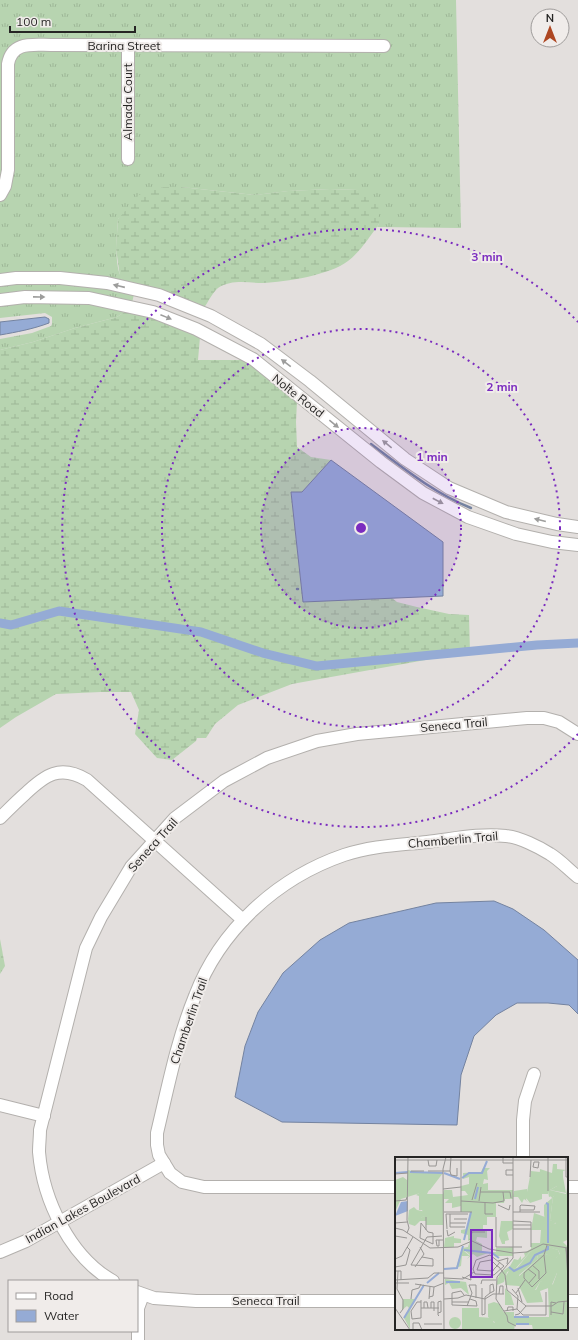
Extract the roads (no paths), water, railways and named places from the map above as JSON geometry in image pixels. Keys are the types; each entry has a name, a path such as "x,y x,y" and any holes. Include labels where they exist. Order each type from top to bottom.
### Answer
{"street":[{"name":"Barina Street","path":"0,195 5,186 8,170 8,64 11,53 14,49 21,46 384,46"},
{"name":"Almada Court","path":"128,46 128,159"},
{"name":"Nolte Road","path":"0,280 16,278 60,278 107,283 159,295 211,316 261,344 310,381 405,459 449,488 506,512 557,524 578,527"},
{"name":"Nolte Road","path":"0,300 25,297 89,298 153,312 196,329 253,360 380,462 423,493 468,517 516,534 552,542 578,545"},
{"name":"Seneca Trail","path":"111,1280 102,1275 84,1257 68,1236 60,1222 50,1200 43,1174 39,1151 40,1130 86,948 101,917 131,867 175,818 224,781 267,758 317,741 357,734 527,718 544,718 559,722 578,734"},
{"path":"0,818 38,781 50,774 64,772 77,774 87,780 243,920"},
{"name":"Chamberlin Trail","path":"395,1187 204,1187 182,1182 170,1173 159,1155 157,1133 180,1041 195,996 207,968 225,939 256,907 282,887 314,867 345,855 381,846 480,836 506,836 528,843 551,854 578,877"},
{"path":"523,1157 523,1120 525,1102 534,1074"},
{"path":"0,1104 44,1116"},
{"name":"Indian Lakes Boulevard","path":"0,1252 26,1241 164,1163"},
{"name":"Seneca Trail","path":"140,1294 154,1298 196,1301 395,1301"},
{"path":"138,1340 138,1308 140,1294"}],"water":[{"path":"45,317 49,319 49,323 31,329 0,335 0,322"},
{"path":"331,460 443,542 443,596 303,602 291,492 302,492"},
{"path":"494,901 513,909 544,930 578,960 578,1014 569,1005 517,1003 496,1015 474,1036 461,1075 457,1125 282,1122 235,1097 245,1046 258,1012 283,973 320,940 349,923 436,903"}],"waterway":[{"path":"371,444 407,471 444,495 471,508"},
{"path":"0,623 11,625 59,611 201,632 263,653 317,666 537,645 578,643"}]}
